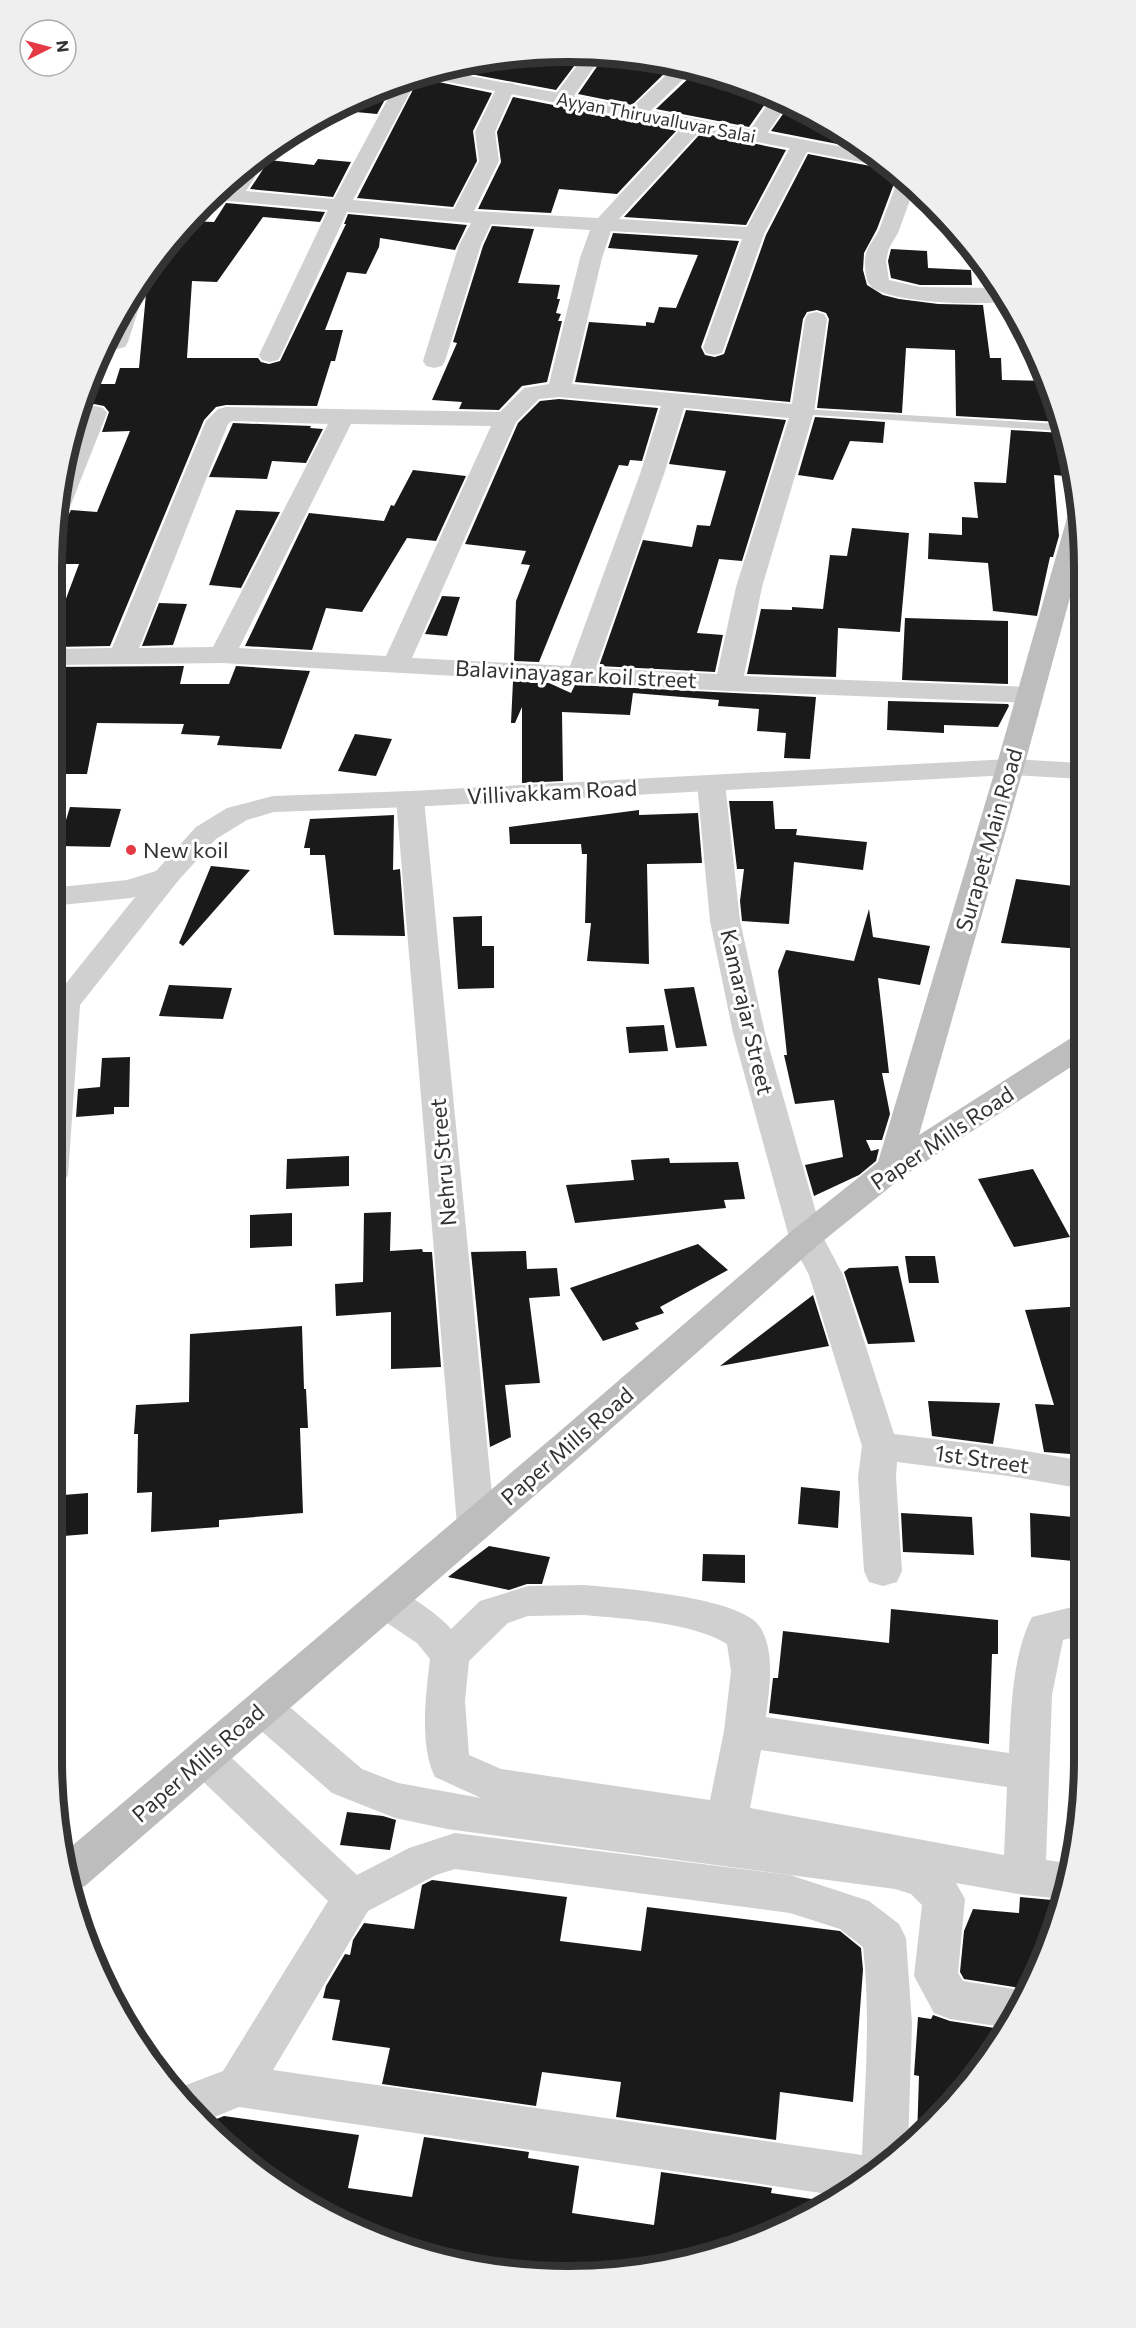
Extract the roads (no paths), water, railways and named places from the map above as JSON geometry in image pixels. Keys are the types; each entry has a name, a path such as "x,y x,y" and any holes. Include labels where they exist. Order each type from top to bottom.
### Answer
{"main road":[{"name":"Surapet Main Road","path":"893,1167 1010,767 1073,540"},
{"name":"Paper Mills Road","path":"74,1870 476,1525 806,1237 893,1167 1074,1050"}],"street":[{"path":"562,99 588,63"},
{"path":"636,114 679,74"},
{"name":"Ayyan Thiruvalluvar Salai","path":"448,77 863,157"},
{"path":"461,216 489,160 485,132 506,87"},
{"path":"270,355 340,206 403,89"},
{"path":"755,137 776,106"},
{"path":"559,390 591,258 602,225 694,126"},
{"path":"714,348 754,234 800,146"},
{"path":"904,189 888,233 878,248 875,261 879,283 888,289 910,292 994,295"},
{"path":"226,194 484,218 754,234"},
{"path":"434,361 470,245 484,218"},
{"path":"729,683 749,587 802,412 816,319"},
{"path":"117,342 120,332"},
{"path":"396,664 506,419 532,393 559,390 802,412"},
{"path":"581,673 652,474 675,399"},
{"path":"69,481 95,413"},
{"path":"122,657 218,421 226,414 506,419"},
{"path":"222,655 343,417"},
{"name":"Balavinayagar koil street","path":"62,657 222,655 581,673 729,683 1030,695"},
{"name":"Villivakkam Road","path":"62,896 131,889 166,877 207,833 237,814 273,804 410,800 1010,767 1074,771"},
{"name":"Kamarajar Street","path":"711,783 725,921 749,1033 806,1237 826,1275 880,1446"},
{"name":"Nehru Street","path":"410,800 476,1525"},
{"path":"62,1041 65,1004 166,877"},
{"path":"880,1446 877,1477 883,1571"},
{"name":"1st Street","path":"880,1446 1008,1462 1074,1473"},
{"path":"727,1821 744,1731 751,1671 745,1635 720,1620 638,1605 584,1600 528,1600 495,1612 450,1655 446,1701 449,1765 497,1786 727,1821 1024,1877 1060,1880"},
{"path":"386,1602 431,1632 450,1655"},
{"path":"1024,1877 1032,1695 1046,1628 1074,1622"},
{"path":"263,1708 347,1781 395,1800 447,1811 895,1871 925,1880 944,1899 936,1976 950,1999 1009,2008"},
{"path":"744,1731 1029,1773"},
{"path":"205,1758 353,1898"},
{"path":"239,2086 353,1898 424,1861 455,1851 790,1894 854,1914 884,1938 889,1971 884,2155"},
{"path":"195,2103 239,2086 856,2176"}],"lane":[{"path":"802,412 1054,428"}],"place":[{"name":"New koil","path":"131,850"}]}
